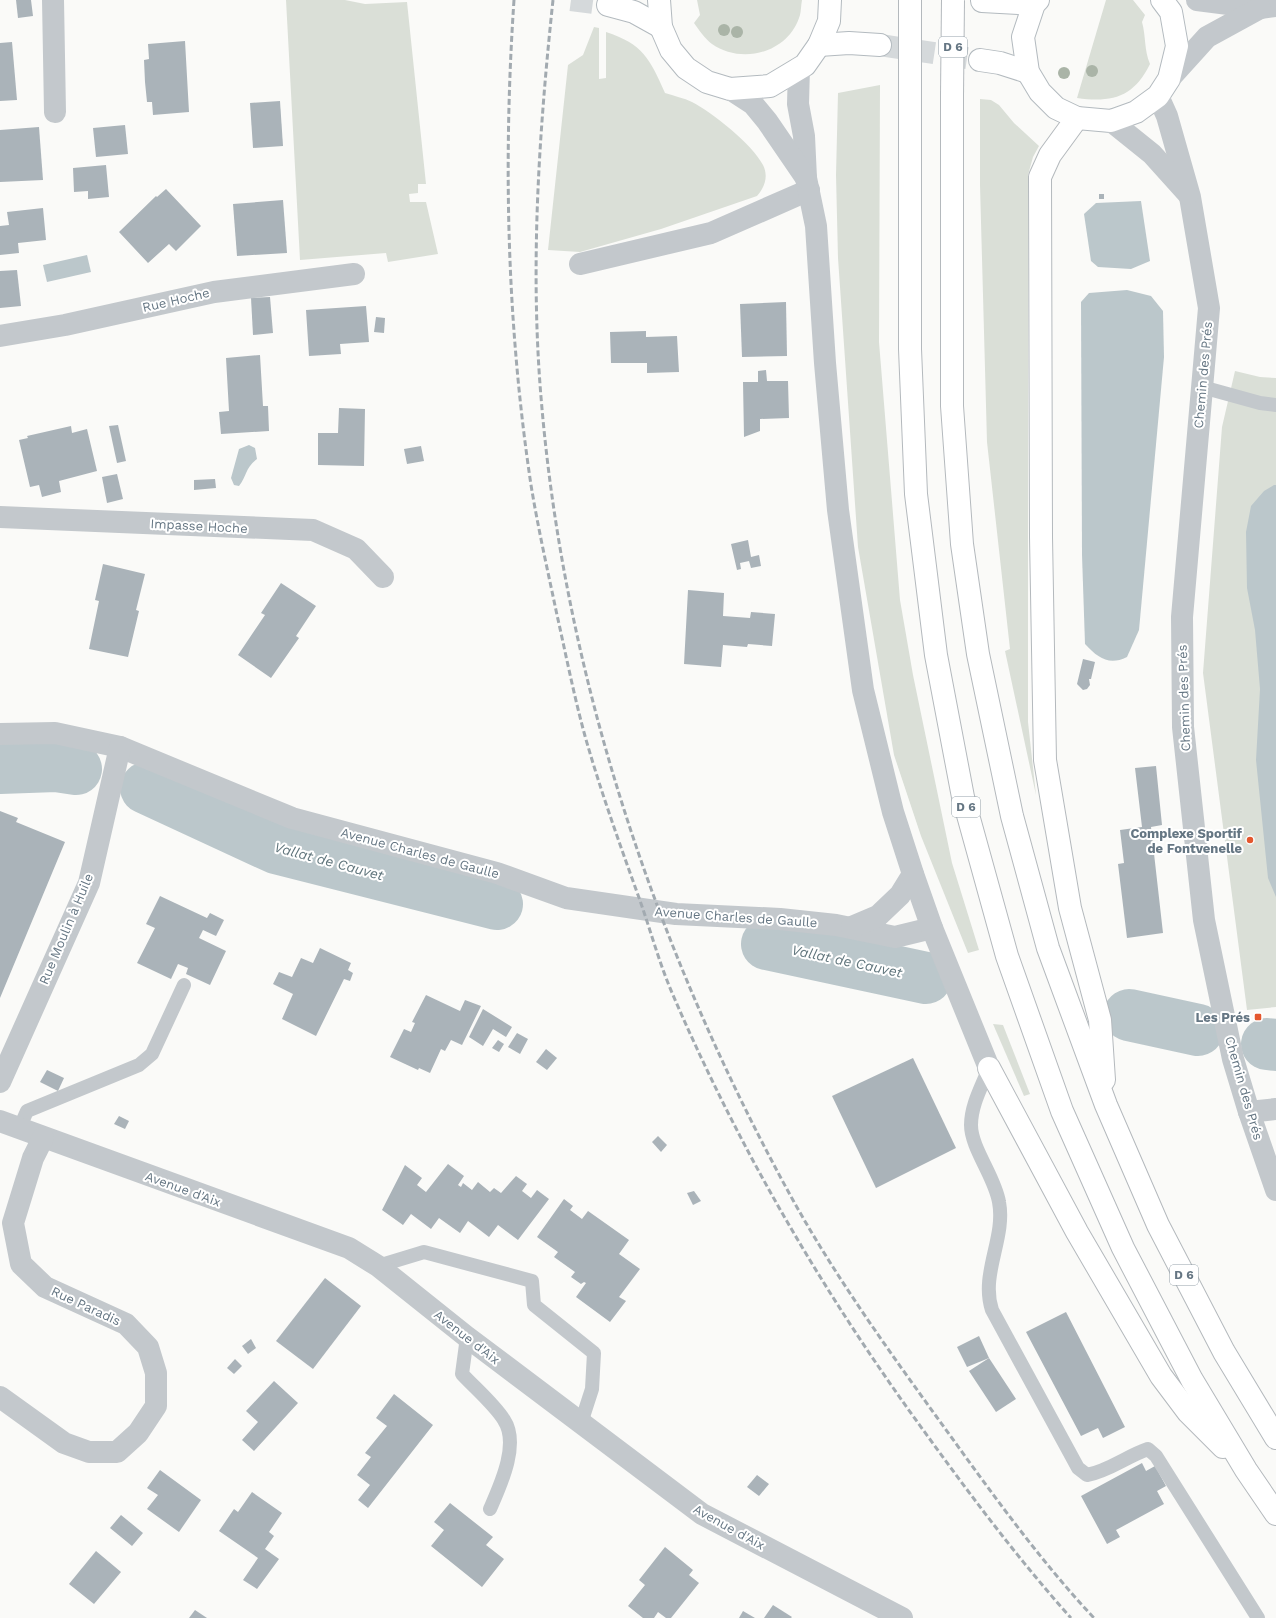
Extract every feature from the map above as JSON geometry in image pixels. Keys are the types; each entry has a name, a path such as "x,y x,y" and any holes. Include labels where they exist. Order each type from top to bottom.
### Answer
{"main road":[{"path":"659,0 661,27 671,50 686,68 707,82 730,89 770,86 805,65 819,45 828,21 830,0"},
{"name":"D 6","path":"910,0 910,349 916,494 936,655 963,797 1007,956 1062,1111 1123,1248 1192,1380 1246,1470 1276,1514"},
{"name":"D 6","path":"953,0 952,406 962,544 978,654 1012,816 1048,948 1106,1105 1158,1225 1224,1352 1276,1438"},
{"path":"982,1 1036,2 1023,38 1028,72 1040,92 1056,108 1077,118 1111,121 1136,112 1163,87 1177,46 1171,12 1162,0"},
{"path":"608,5 634,12 661,27"},
{"path":"819,45 849,43 880,45"},
{"path":"980,60 1000,63 1028,72"},
{"path":"1077,118 1050,155 1040,177 1045,760 1070,908 1100,1020 1106,1105"},
{"path":"989,1068 1077,1232 1161,1376 1188,1412 1246,1470"}],"street":[{"path":"53,0 55,112"},
{"path":"1197,0 1268,7"},
{"path":"1163,87 1207,37 1268,7"},
{"path":"799,68 798,104 804,136 808,184 816,226 825,364 838,510 863,690 893,812 913,874 932,928 989,1068"},
{"name":"Chemin des Prés","path":"1163,87 1167,116 1190,197 1209,308 1182,617 1183,727 1204,920 1233,1059 1249,1112 1276,1190"},
{"path":"730,89 753,104 767,121 808,184"},
{"path":"1111,121 1152,154 1190,197"},
{"path":"580,264 711,233 808,184"},
{"name":"Rue Hoche","path":"0,336 65,325 214,292 354,274"},
{"name":"Impasse Hoche","path":"0,517 313,530 356,549 383,577"},
{"name":"Avenue Charles de Gaulle","path":"0,734 55,733 292,818 497,873 566,898 676,914 780,919 852,927 895,937 932,928"},
{"name":"Rue Moulin à Huile","path":"0,1082 89,883 118,756"},
{"name":"Avenue Charles de Gaulle","path":"852,927 878,916 900,895 913,874"},
{"path":"1249,1112 1276,1109"},
{"name":"Avenue d'Aix","path":"10,1125 348,1248 378,1266 467,1337 702,1514 902,1618"},
{"name":"Rue Paradis","path":"0,1397 64,1444 89,1452 117,1452 138,1433 156,1406 156,1373 148,1347 126,1324 45,1286 21,1264 13,1223 33,1158 43,1138"}],"lane":[{"path":"1202,387 1260,403 1276,404"},
{"path":"10,1125 27,1111 140,1065 152,1054 184,985"},
{"path":"989,1068 972,1112 971,1127 974,1142 993,1180 999,1202 1001,1220 989,1283 988,1298 992,1310 1078,1468 1087,1475 1098,1473 1137,1452 1148,1449 1156,1456 1258,1618"},
{"path":"378,1266 424,1252 532,1281 534,1305 594,1353 592,1389 581,1423"},
{"path":"467,1337 462,1374 505,1420 510,1441 504,1479 490,1508"}],"shaded area":[{"path":"286,0 345,0 365,4 407,2 426,184 418,184 418,193 409,194 410,202 426,202 438,254 388,262 386,253 300,260"},
{"path":"697,0 802,0 800,15 794,28 786,39 763,52 737,54 712,44 702,34 694,23 700,15"},
{"path":"1106,0 1133,0 1145,15 1142,22 1150,64 1137,84 1129,91 1121,95 1101,99 1077,98"},
{"path":"594,27 599,28 599,79 606,78 606,32 629,42 644,54 655,71 665,93 689,101 701,107 721,121 758,157 765,169 766,178 764,186 757,196 661,229 580,252 548,250 568,65 583,55"},
{"path":"880,85 879,342 900,600 913,675 952,863 979,950 968,953 921,836 894,755 858,547 838,258 836,175 838,93"},
{"path":"980,99 991,100 999,105 1014,123 1039,146 1033,157 1028,175 1028,722 1036,795 1005,651 1010,649 987,442 980,185"},
{"path":"1141,201 1150,261 1131,269 1098,267 1091,261 1084,214 1096,203"},
{"path":"87,255 91,272 47,282 43,265"},
{"path":"1127,290 1151,296 1163,311 1164,357 1139,630 1127,657 1121,660 1109,661 1099,657 1085,644 1082,555 1081,302 1089,293"},
{"name":"Complexe Sportif de Fontvenelle","path":"1235,371 1260,377 1276,378 1276,1007 1247,1010 1203,673 1222,427"},
{"path":"249,445 255,448 257,459 248,469 239,486 234,485 231,478 239,449"},
{"path":"1276,485 1276,897 1268,878 1256,760 1260,689 1255,630 1247,588 1246,532 1251,506 1264,491"},
{"path":"993,1024 1003,1025 1030,1094 1024,1096"}],"building":[{"path":"16,0 31,0 33,16 18,18"},
{"path":"185,41 189,112 153,115 152,102 147,102 145,82 144,60 149,59 148,44"},
{"path":"12,42 17,100 0,101 0,43"},
{"path":"280,101 283,146 253,148 250,103"},
{"path":"125,125 128,154 96,157 93,128"},
{"path":"39,127 43,180 0,182 0,130"},
{"path":"106,165 109,197 88,199 88,191 74,192 73,168"},
{"path":"166,189 201,226 176,251 169,244 148,263 119,232 156,196 157,197"},
{"path":"1099,194 1104,194 1104,199 1099,199"},
{"path":"283,200 287,253 237,256 233,204"},
{"path":"43,208 46,240 18,243 19,253 0,255 0,226 9,225 7,212"},
{"path":"17,270 21,306 0,308 0,271"},
{"path":"270,297 273,333 253,335 251,298"},
{"path":"786,302 787,356 742,357 740,304"},
{"path":"366,306 369,342 340,344 341,354 309,356 306,310"},
{"path":"376,317 385,318 384,333 374,332"},
{"path":"646,331 646,337 677,336 679,372 647,373 647,363 611,363 610,332"},
{"path":"260,355 263,406 268,406 269,431 221,434 219,412 229,411 226,358"},
{"path":"766,370 767,381 788,381 789,418 760,419 760,431 744,437 743,382 758,382 758,371"},
{"path":"339,408 365,409 364,466 318,465 318,433 338,433"},
{"path":"118,425 126,461 117,463 109,426"},
{"path":"71,426 72,433 87,429 97,471 59,481 61,492 42,497 39,485 30,487 19,440 28,438 27,436"},
{"path":"421,446 424,461 407,464 404,449"},
{"path":"117,474 123,499 107,503 102,477"},
{"path":"215,479 216,488 194,490 194,480"},
{"path":"748,540 751,557 759,555 761,566 751,568 749,561 740,563 741,569 737,570 731,544"},
{"path":"103,564 145,574 136,610 139,611 128,657 89,649 99,601 95,600"},
{"path":"281,583 316,606 296,636 299,638 271,678 238,655 265,615 261,613"},
{"path":"688,590 724,593 723,616 750,618 751,612 775,614 772,646 748,644 747,647 723,645 721,667 684,664"},
{"path":"1083,659 1095,662 1091,679 1089,679 1090,685 1087,689 1083,690 1077,684"},
{"path":"1156,766 1162,825 1151,827 1163,933 1127,938 1118,864 1124,863 1120,830 1142,827 1135,768"},
{"path":"0,811 18,818 16,822 65,842 0,998"},
{"path":"160,896 207,918 210,913 224,920 216,936 203,930 199,938 226,951 210,985 186,974 188,968 178,964 171,979 137,963 155,928 146,924"},
{"path":"320,948 351,963 348,970 353,973 350,981 344,979 316,1036 282,1019 293,994 273,984 279,972 292,977 301,958 313,963"},
{"path":"426,995 460,1011 465,1000 481,1006 462,1045 451,1040 445,1051 441,1049 430,1073 419,1068 418,1070 390,1057 404,1029 411,1032 415,1023 412,1022"},
{"path":"483,1009 512,1027 506,1037 493,1029 483,1046 469,1037"},
{"path":"517,1033 528,1039 520,1054 508,1047"},
{"path":"498,1040 504,1044 499,1052 492,1048"},
{"path":"546,1049 557,1058 547,1070 536,1062"},
{"path":"913,1058 956,1148 876,1188 832,1096"},
{"path":"47,1070 64,1078 58,1091 40,1082"},
{"path":"119,1116 129,1121 125,1129 114,1124"},
{"path":"658,1136 667,1145 661,1152 652,1142"},
{"path":"448,1164 464,1176 458,1185 461,1187 463,1183 472,1190 478,1182 490,1192 494,1188 501,1193 516,1176 527,1184 522,1191 531,1198 537,1190 549,1199 518,1240 498,1225 489,1237 468,1221 460,1233 439,1218 431,1229 411,1214 403,1225 382,1210 405,1165 422,1178 417,1185 426,1192"},
{"path":"694,1191 701,1201 693,1205 687,1193"},
{"path":"564,1199 573,1206 570,1210 582,1219 588,1211 629,1240 619,1254 640,1269 619,1297 626,1301 610,1322 576,1297 586,1283 584,1282 581,1284 571,1277 575,1272 554,1257 558,1252 537,1237"},
{"path":"325,1278 361,1306 313,1369 276,1341"},
{"path":"1066,1312 1125,1427 1103,1438 1098,1428 1081,1436 1026,1332"},
{"path":"979,1336 989,1358 967,1367 957,1347"},
{"path":"251,1339 256,1348 248,1354 242,1346"},
{"path":"989,1358 1016,1399 996,1412 969,1371"},
{"path":"235,1359 242,1366 234,1374 227,1368"},
{"path":"274,1381 298,1403 254,1451 242,1440 258,1422 246,1411"},
{"path":"394,1394 433,1425 368,1508 358,1500 370,1485 357,1475 371,1457 365,1453 387,1426 376,1418"},
{"path":"1142,1463 1146,1471 1155,1466 1166,1486 1157,1491 1164,1504 1116,1530 1120,1537 1107,1544 1081,1496"},
{"path":"160,1470 201,1500 179,1532 147,1509 158,1495 147,1488"},
{"path":"757,1475 769,1484 759,1496 747,1487"},
{"path":"252,1492 282,1513 269,1532 274,1536 265,1549 279,1559 257,1589 243,1580 258,1558 219,1531 234,1509 238,1512"},
{"path":"450,1503 493,1537 486,1545 504,1559 482,1587 431,1546 444,1530 434,1522"},
{"path":"121,1515 143,1533 132,1546 110,1528"},
{"path":"665,1547 693,1570 689,1575 699,1583 671,1618 666,1618 658,1612 654,1618 643,1618 628,1606 645,1585 639,1580"},
{"path":"96,1551 121,1572 94,1604 69,1584"},
{"path":"773,1605 792,1617 764,1618"},
{"path":"195,1610 207,1618 189,1618"},
{"path":"743,1611 755,1618 739,1618"}],"waterway":[{"name":"Vallat de Cauvet","path":"0,768 56,766 76,769"},
{"name":"Vallat de Cauvet","path":"146,788 276,848 497,904"},
{"name":"Vallat de Cauvet","path":"767,944 926,978"},
{"name":"Vallat de Cauvet","path":"1129,1015 1198,1030"},
{"name":"Vallat de Cauvet","path":"1267,1044 1276,1045"}],"tunnel":[{"path":"571,0 608,5"},
{"path":"880,45 980,60"}],"railway":[{"path":"514,0 509,122 509,243 512,304 523,425 531,485 557,615 585,736 603,796 673,995 699,1054 727,1111 788,1224 821,1278 892,1386 980,1507 1071,1618"},
{"path":"553,0 540,149 536,248 536,298 541,397 553,502 571,607 595,711 625,813 660,914 700,1012 745,1108 810,1230 880,1338 1012,1520 1052,1570 1094,1618"}],"place":[{"name":"Complexe Sportif de Fontvenelle","path":"1250,840"},
{"name":"Les Prés","path":"1258,1017"}]}
